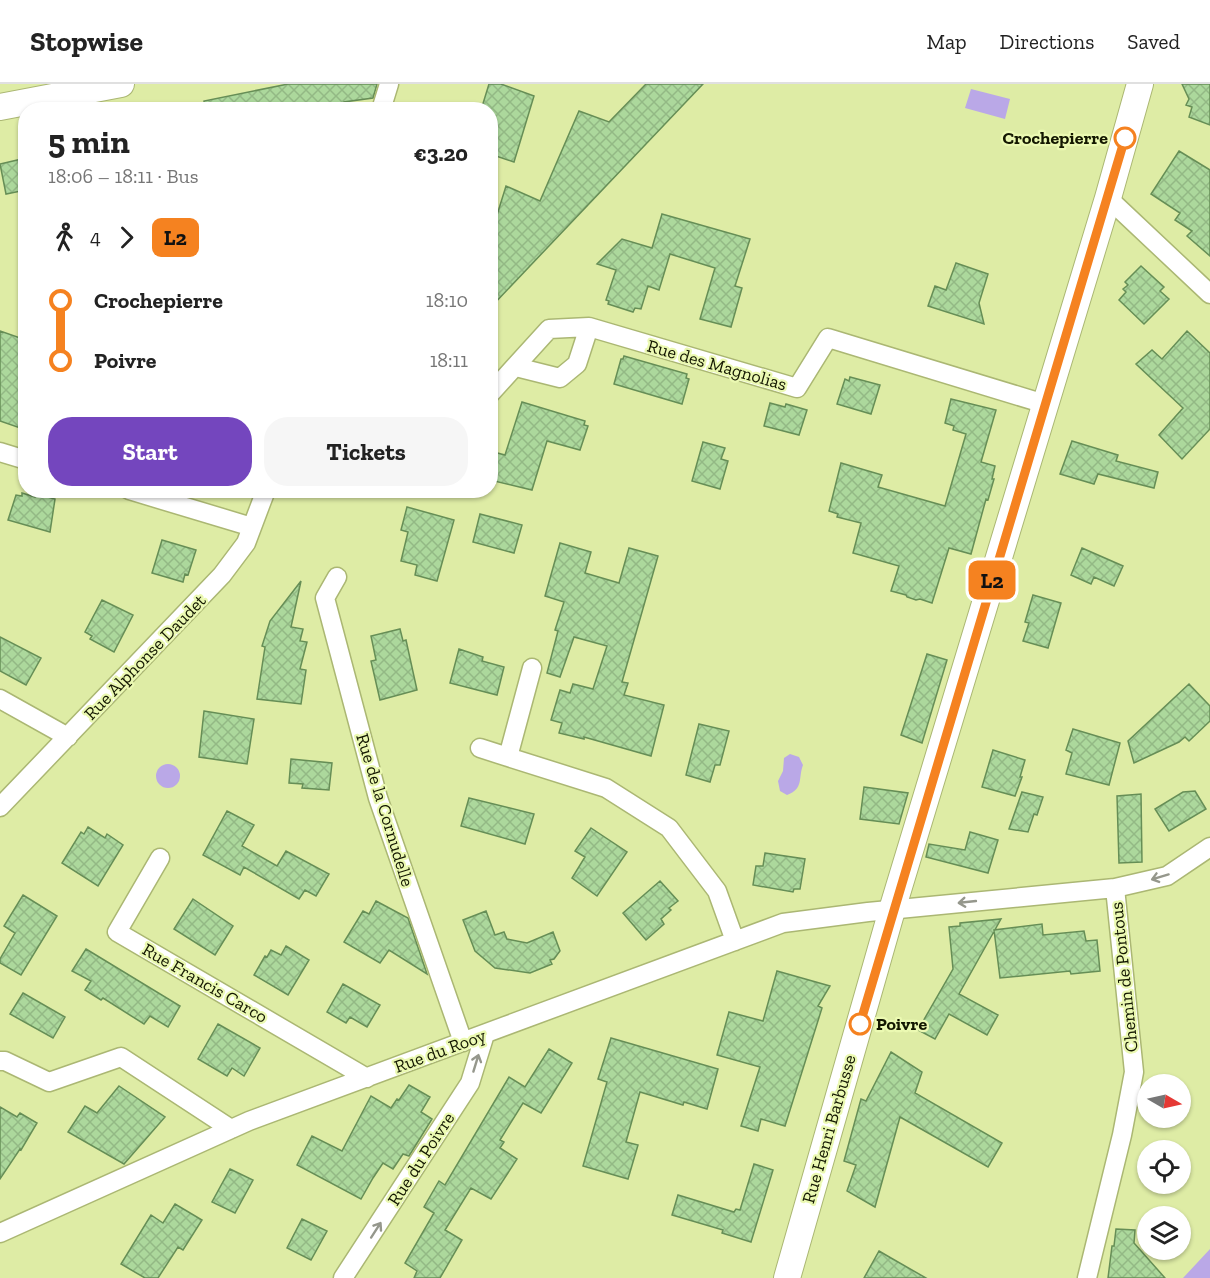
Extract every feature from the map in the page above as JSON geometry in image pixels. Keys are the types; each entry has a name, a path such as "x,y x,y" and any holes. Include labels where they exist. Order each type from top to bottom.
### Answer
{"main road":[{"path":"26,102 121,84"},
{"name":"Rue Henri Barbusse","path":"787,1278 892,910 1108,198 1140,84"},
{"path":"0,107 18,104"}],"street":[{"path":"383,102 389,84"},
{"path":"1108,198 1210,294"},
{"path":"516,367 560,378 577,364 589,327"},
{"name":"Rue des Magnolias","path":"498,386 549,329 589,327 797,388 828,338 1044,404"},
{"path":"0,452 18,458"},
{"path":"156,498 252,527"},
{"name":"Rue Alphonse Daudet","path":"0,807 222,575 246,543 263,498"},
{"name":"Rue de la Cornudelle","path":"337,577 325,598 375,788 463,1042"},
{"path":"508,757 531,668"},
{"path":"0,699 68,737"},
{"path":"480,748 606,788 669,828 717,891 735,941"},
{"name":"Rue du Rooy","path":"0,1233 231,1129 783,923 1115,888 1167,876 1210,847"},
{"name":"Rue Francis Carco","path":"160,858 117,932 367,1078"},
{"name":"Chemin de Pontous","path":"1087,1278 1122,1135 1134,1072 1115,888"},
{"name":"Rue du Poivre","path":"343,1278 470,1083 485,1034"},
{"path":"0,1061 5,1061 49,1082 121,1057 231,1129"}],"shaded area":[{"path":"971,89 1010,99 1005,119 965,108"},
{"path":"790,754 799,757 803,765 796,790 787,795 780,791 778,781 783,771 784,758"},
{"path":"168,764 177,767 180,776 177,785 168,788 159,785 156,776 159,767"},
{"path":"1210,1249 1210,1278 1183,1278"}],"building":[{"path":"288,84 377,84 373,98 344,102 204,101"},
{"path":"489,84 501,84 534,96 514,162 498,157 498,102 483,102"},
{"path":"646,84 703,84 498,300 498,212 506,186 540,201 579,111 609,122"},
{"path":"1182,84 1210,84 1210,125 1189,117 1192,107 1186,105 1189,99"},
{"path":"1179,151 1210,170 1210,256 1187,236 1192,231 1175,220 1180,213 1151,194"},
{"path":"18,160 18,192 6,194 0,164"},
{"path":"662,214 750,239 735,286 742,288 731,327 700,319 715,268 670,254 659,290 648,286 641,309 635,308 633,312 608,304 609,301 606,300 616,270 597,264 622,239 652,248"},
{"path":"956,263 988,274 979,303 984,324 928,306 935,286 946,290"},
{"path":"1141,266 1164,287 1160,291 1169,299 1144,324 1119,300 1126,292 1123,289 1128,285 1125,282"},
{"path":"0,331 18,337 18,427 0,421"},
{"path":"1187,331 1210,353 1210,429 1182,459 1159,435 1183,408 1136,364 1152,350 1162,359"},
{"path":"624,356 687,374 686,378 689,379 682,404 614,384 621,359"},
{"path":"850,377 880,385 871,414 837,404 845,379 849,381"},
{"path":"951,399 996,410 981,462 995,466 992,479 994,479 971,554 949,548 932,603 891,591 899,566 853,553 861,523 837,517 838,514 829,511 841,463 882,475 878,487 945,506 966,434 953,430 954,426 945,423"},
{"path":"522,402 585,421 584,425 588,426 580,450 547,441 532,490 498,482 498,453 505,455"},
{"path":"770,403 785,407 786,404 807,410 799,435 764,426"},
{"path":"1072,441 1118,455 1116,461 1158,472 1154,488 1098,474 1094,484 1060,474"},
{"path":"703,442 725,448 721,459 728,461 720,489 692,481"},
{"path":"16,495 18,498 55,499 50,532 8,520"},
{"path":"407,507 454,520 437,581 415,575 417,565 401,561 408,532 401,530"},
{"path":"480,514 522,525 514,553 473,542"},
{"path":"162,540 196,550 188,575 185,574 183,582 152,573"},
{"path":"560,543 591,552 585,573 619,583 629,548 658,556 622,682 628,683 624,695 664,705 651,756 584,737 584,739 559,733 562,723 551,720 560,690 570,693 573,684 593,689 607,646 574,637 560,677 547,673 558,631 555,630 564,602 545,596"},
{"path":"1082,548 1123,566 1114,586 1094,577 1091,584 1071,575"},
{"path":"301,581 291,627 303,629 300,641 307,642 300,669 306,670 301,704 257,699 265,647 262,646 270,621"},
{"path":"1033,595 1061,603 1048,648 1023,641 1029,623 1025,622"},
{"path":"102,600 133,615 114,652 90,639 92,636 85,632"},
{"path":"400,629 403,641 406,640 417,690 380,700 371,661 376,660 371,636"},
{"path":"0,637 41,658 26,685 0,671"},
{"path":"459,649 483,657 482,661 504,667 497,695 450,683"},
{"path":"927,654 947,660 922,743 901,735"},
{"path":"1189,684 1210,706 1210,721 1189,741 1185,737 1134,763 1128,741"},
{"path":"204,711 254,719 247,764 199,757"},
{"path":"699,724 729,731 720,765 715,765 710,782 686,775"},
{"path":"1073,729 1120,743 1109,785 1066,774 1072,753 1066,750"},
{"path":"993,750 1025,760 1015,796 982,787"},
{"path":"291,759 332,763 329,790 302,788 303,784 289,783"},
{"path":"864,787 908,793 899,824 860,819"},
{"path":"1195,791 1206,809 1169,831 1155,809 1183,792"},
{"path":"1022,792 1043,797 1028,832 1009,829"},
{"path":"1141,794 1142,862 1119,863 1117,796"},
{"path":"469,798 534,814 525,844 461,826"},
{"path":"227,811 254,825 242,846 277,866 286,851 329,874 316,896 305,890 299,899 244,867 240,875 203,855"},
{"path":"88,827 105,838 107,834 123,845 98,886 62,863 81,832 84,834"},
{"path":"591,828 627,852 597,896 572,878 585,857 575,851"},
{"path":"970,832 998,840 988,873 926,857 929,844 965,850"},
{"path":"765,853 805,859 800,889 794,889 793,892 753,885 756,866 763,866"},
{"path":"660,881 678,901 661,919 664,924 646,940 623,913"},
{"path":"23,895 57,916 21,975 0,963 0,959 15,933 4,926"},
{"path":"193,899 233,926 215,955 174,929"},
{"path":"376,901 408,918 427,974 389,950 380,963 344,942 363,911 369,914"},
{"path":"486,911 495,935 504,932 507,939 527,943 553,932 560,951 554,959 550,960 552,964 530,973 495,968 475,951 463,920"},
{"path":"1001,919 959,994 998,1015 987,1035 949,1014 935,1039 918,1030 953,969 949,927 960,926 960,923"},
{"path":"1042,924 1043,935 1084,931 1086,941 1097,940 1100,971 1071,974 1070,971 1000,978 994,930"},
{"path":"286,946 309,960 288,995 254,975 271,950 281,955"},
{"path":"86,949 180,1006 168,1027 150,1016 144,1024 103,998 101,1000 85,990 91,981 72,971"},
{"path":"777,971 830,986 818,1006 822,1008 785,1126 761,1119 758,1131 741,1126 760,1067 717,1055 729,1012 763,1021"},
{"path":"343,984 380,1005 367,1027 350,1017 346,1023 327,1012"},
{"path":"23,993 65,1017 53,1038 10,1014"},
{"path":"218,1024 260,1048 244,1076 232,1068 227,1076 198,1059"},
{"path":"611,1038 718,1069 707,1109 684,1102 683,1105 640,1092 626,1142 638,1145 628,1179 583,1166 607,1082 598,1079"},
{"path":"549,1049 572,1063 541,1113 523,1103 500,1140 504,1142 500,1148 517,1159 491,1199 471,1188 445,1230 462,1240 440,1278 414,1278 417,1271 405,1263 434,1213 424,1207 439,1181 445,1185 509,1077 525,1087"},
{"path":"891,1052 922,1072 915,1093 1002,1143 988,1167 900,1117 875,1207 847,1191 856,1165 844,1161 861,1099 866,1101"},
{"path":"409,1085 430,1097 421,1112 432,1119 409,1156 403,1154 393,1169 383,1163 361,1199 297,1165 312,1136 342,1151 371,1096 391,1108"},
{"path":"119,1086 165,1117 124,1164 68,1132 85,1106 97,1113"},
{"path":"0,1107 17,1117 20,1113 37,1123 0,1179"},
{"path":"754,1164 773,1170 751,1242 722,1233 723,1230 672,1215 678,1195 734,1212 736,1209 740,1210"},
{"path":"230,1169 253,1180 235,1213 212,1202"},
{"path":"175,1204 202,1220 183,1250 178,1247 158,1278 145,1278 121,1264 151,1215 163,1223"},
{"path":"302,1219 327,1231 311,1260 287,1248"},
{"path":"1116,1229 1135,1230 1134,1243 1137,1246 1137,1260 1149,1260 1165,1278 1108,1278 1112,1246 1114,1246"},
{"path":"879,1251 891,1258 926,1278 864,1278"}],"bus line":[{"name":"L2","path":"860,1024 892,910 1125,138"}],"place":[{"name":"Crochepierre","path":"1125,138"},
{"name":"Poivre","path":"860,1024"}]}
